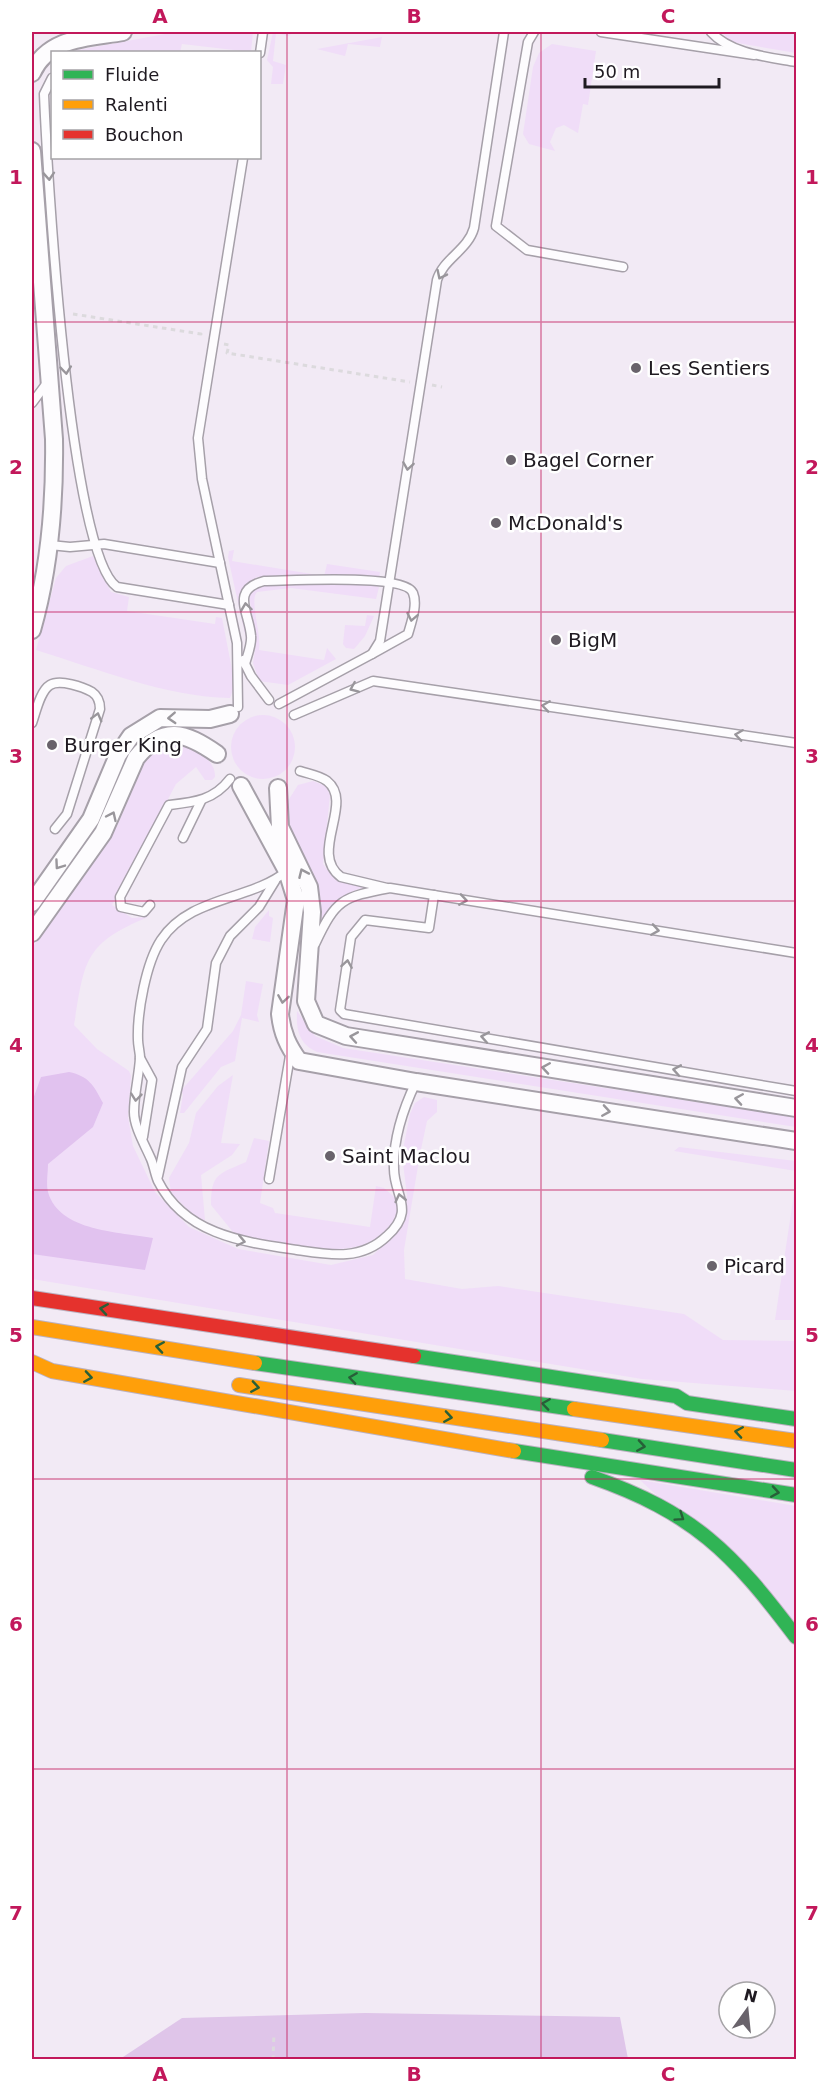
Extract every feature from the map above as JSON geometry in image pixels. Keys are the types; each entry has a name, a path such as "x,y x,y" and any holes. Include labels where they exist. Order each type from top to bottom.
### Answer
{"highway":[{"path":"32,1298 676,1396 687,1403 796,1419"},
{"path":"32,1327 317,1373 796,1441"},
{"path":"32,1353 55,1357"},
{"path":"32,1362 52,1371 530,1454 796,1495"},
{"path":"220,1382 796,1470"},
{"path":"676,1396 690,1388"},
{"path":"530,1454 558,1469 590,1477 645,1497 696,1527 749,1578 796,1637"}],"street":[{"path":"33,62 55,45 123,32"},
{"path":"32,151 50,380 55,486 50,545 40,602 32,630"},
{"path":"32,903 91,819 118,755 131,736 160,718 210,719 234,710"},
{"path":"32,933 103,833 136,758 144,748 154,739 178,734 190,737 217,754"},
{"path":"235,782 281,876 296,900 280,1014 281,1028 299,1061 416,1082 796,1141"},
{"path":"278,788 280,827 309,886 312,912 311,952 306,1001 316,1024 346,1036 796,1108"}],"lane":[{"path":"260,51 263,32"},
{"path":"372,654 380,641 437,280 441,270 466,245 474,228 504,32"},
{"path":"534,32 528,42 496,226 527,250 623,267"},
{"path":"601,32 796,62"},
{"path":"711,32 718,40 754,55"},
{"path":"51,80 44,94 55,257 72,418 86,514 94,544 109,582 117,587 229,605"},
{"path":"243,159 198,438 202,479 237,644 245,664 269,700"},
{"path":"32,403 50,380"},
{"path":"50,545 70,547 94,544 220,563"},
{"path":"245,664 252,638 243,602 249,587 264,581 367,580 407,586 413,591 415,600 408,634 279,704"},
{"path":"234,710 237,644"},
{"path":"294,715 373,681 796,743"},
{"path":"32,723 44,691 54,683 60,682 92,692 100,703 67,814 55,829"},
{"path":"300,771 327,781 333,789 336,798 328,855 336,873 341,877 390,888 796,953"},
{"path":"150,905 144,912 133,912 122,907 120,897 169,805 201,801 235,782"},
{"path":"183,838 201,801"},
{"path":"281,876 203,907 174,926 161,940 146,974 137,1038 140,1057 134,1114 157,1180 172,1203 193,1221 210,1231 237,1240 348,1256 387,1236 402,1211 402,1197 393,1170 395,1148 403,1109 416,1082"},
{"path":"157,1180 182,1067 207,1029 216,963 230,936 259,907 281,876"},
{"path":"311,952 325,922 341,902 357,894 390,888"},
{"path":"434,895 429,928 364,920 351,937 340,1010 345,1014 796,1091"},
{"path":"269,1179 291,1050"},
{"path":"140,1057 152,1080 142,1140"}],"path":[{"path":"65,312 201,334 200,339 204,340"},
{"path":"222,343 229,345 227,353 417,383"},
{"path":"273,2060 274,2033"}],"shaded area":[{"path":"176,32 253,32 251,51 182,44 180,51 72,51"},
{"path":"273,32 293,33 288,36 276,33 273,61 286,65 283,84 271,84 273,67 267,60"},
{"path":"721,32 796,34 796,53 732,42"},
{"path":"382,37 380,47 348,44 345,56 317,49"},
{"path":"552,44 596,51 588,105 583,104 578,133 564,125 556,128 550,142 555,151 529,144 523,134 533,67 539,53"},
{"path":"234,550 232,561 324,576 327,564 380,572 379,578 257,577 246,584 241,591 246,639 228,557 229,551"},
{"path":"93,556 111,592 129,597 127,611 215,624 216,617 222,618 235,685 230,698 181,693 36,650 56,578 66,566"},
{"path":"365,584 379,587 376,599 291,588 257,592 254,602 259,650 324,660 327,648 336,659 288,685 259,681 253,663 256,644 249,594 256,588 269,585"},
{"path":"367,615 374,616 365,636 354,649 346,648 343,644 345,625 365,626"},
{"path":"257,715 269,715 286,724 293,735 295,747 293,759 286,770 269,779 257,779 245,774 236,765 231,753 231,741 236,729 245,720"},
{"path":"168,744 191,748 199,752 211,763 215,777 212,780 205,780 196,767 176,784 112,905 132,918 148,917 111,936 91,957 81,985 74,1025 97,1049 129,1071 131,1076 128,1117 133,1146 155,1192 189,1227 238,1249 331,1265 373,1255 404,1224 407,1195 402,1155 410,1114 415,1103 424,1097 437,1100 437,1112 427,1121 420,1154 404,1250 405,1279 462,1289 498,1286 684,1314 723,1340 796,1341 796,1391 642,1379 32,1279 32,948 116,828 144,762 152,753"},
{"path":"313,781 326,786 330,795 323,864 332,875 343,881 370,886 352,892 338,901 326,913 316,929 284,825 286,804 298,785"},
{"path":"269,910 269,916 273,918 270,942 252,939 255,927"},
{"path":"246,981 263,984 257,1015 259,1022 242,1018 235,1061 221,1067 184,1113 180,1113 183,1094 180,1092 233,1031 241,1015"},
{"path":"297,1011 315,1036 343,1048 796,1117 796,1127 317,1052 302,1041 297,1024"},
{"path":"69,1072 86,1079 103,1103 93,1127 48,1164 48,1192 54,1205 78,1223 93,1228 153,1238 145,1270 32,1254 32,1102 41,1077"},
{"path":"233,1075 221,1143 240,1144 232,1155 201,1175 205,1220 198,1220 171,1193 169,1178 189,1143 196,1113 218,1086"},
{"path":"254,1138 269,1141 260,1203 273,1208 275,1213 370,1227 376,1186 384,1188 400,1202 395,1219 379,1237 361,1245 341,1249 297,1247 237,1237 211,1205 211,1194 218,1176 246,1162"},
{"path":"679,1147 796,1161 796,1171 674,1151"},
{"path":"796,1180 796,1320 775,1320"},
{"path":"640,1480 796,1506 796,1624"},
{"path":"365,2013 620,2017 628,2059 120,2059 182,2018"}],"traffic: fast":[{"path":"414,1356 676,1396 687,1403 796,1419"},
{"path":"255,1363 574,1409"},
{"path":"602,1440 796,1470"},
{"path":"514,1451 796,1495"},
{"path":"592,1477 658,1505 708,1539 751,1581 796,1637"}],"traffic: slow":[{"path":"32,1327 255,1363"},
{"path":"32,1362 52,1371 514,1451"},
{"path":"239,1385 602,1440"},
{"path":"574,1409 796,1441"}],"traffic: jam":[{"path":"32,1298 414,1356"}],"place":[{"name":"Les Sentiers","path":"636,368"},
{"name":"Bagel Corner","path":"511,460"},
{"name":"McDonald's","path":"496,523"},
{"name":"BigM","path":"556,640"},
{"name":"Burger King","path":"52,745"},
{"name":"Saint Maclou","path":"330,1156"},
{"name":"Picard","path":"712,1266"}]}
